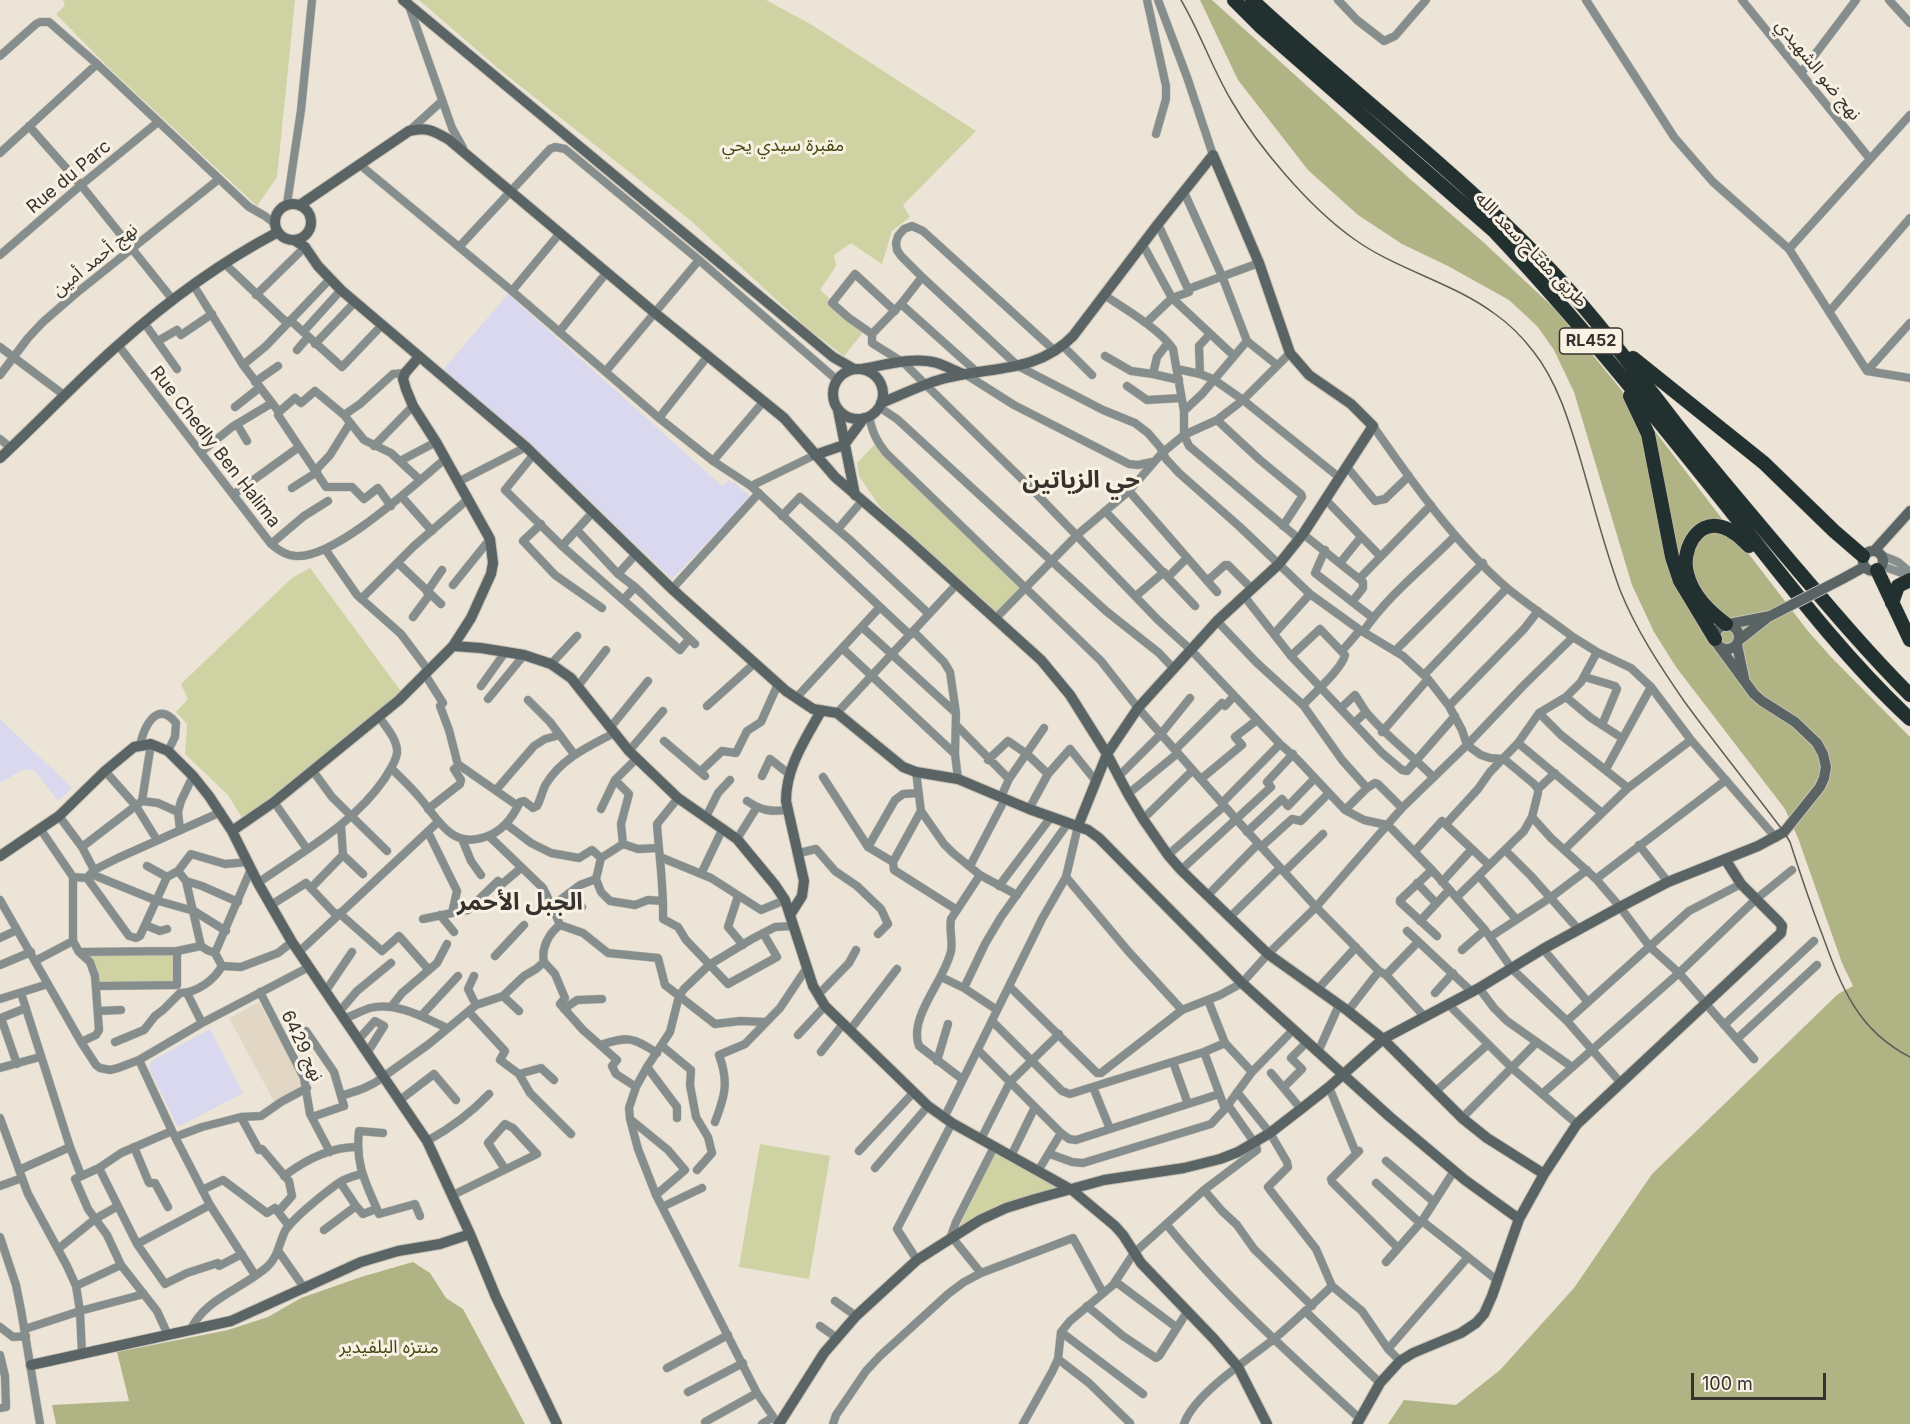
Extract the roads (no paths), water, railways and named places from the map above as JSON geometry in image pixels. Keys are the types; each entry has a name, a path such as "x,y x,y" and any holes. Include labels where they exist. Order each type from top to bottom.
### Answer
{"highway":[{"name":"طريق مفتاح سعد الله","path":"1234,0 1261,27 1494,231 1614,367 1778,572 1858,666 1910,719"},
{"name":"طريق مفتاح سعد الله","path":"1252,0 1521,238 1562,282 1722,481 1858,643 1910,696"},
{"path":"1612,343 1764,463 1834,531 1874,561 1910,640"},
{"path":"1614,367 1648,434 1672,557 1680,581 1716,642"},
{"path":"1727,624 1700,600 1687,573 1685,560 1694,536 1702,529 1715,525 1724,527 1737,534 1778,572"},
{"path":"1892,603 1898,586 1910,576"}],"street":[{"path":"277,228 278,212 288,204 302,110 312,0"},
{"path":"1147,0 1167,86 1166,99 1156,134"},
{"path":"1158,0 1213,155 1259,263 1290,353 1309,375 1351,404 1373,426 1455,536 1508,588 1573,637 1597,652 1631,668 1651,687 1691,740 1776,838"},
{"path":"1338,0 1357,20 1384,41 1395,36 1426,0"},
{"path":"1586,0 1674,137 1713,182 1790,249 1868,371 1910,378"},
{"name":"نهج ضو الشهيدي","path":"1742,0 1870,159"},
{"path":"1801,73 1856,0"},
{"path":"1889,0 1910,23"},
{"path":"406,3 452,128 469,157"},
{"path":"406,3 833,357 857,369 867,371 878,379 883,394 880,405"},
{"path":"0,56 36,24 49,22 249,207 266,216 287,239 294,240 307,234 310,228 310,214 300,205 288,204"},
{"path":"0,153 97,64"},
{"path":"300,205 408,131 442,101"},
{"path":"1790,249 1910,115"},
{"name":"Rue du Parc","path":"0,255 158,122"},
{"path":"29,126 81,185 173,300"},
{"path":"408,131 420,128 429,129 448,139 707,357 784,418 830,472 1041,660 1070,696 1107,754 1143,819 1181,870 1268,954 1383,1039 1462,1118 1487,1138 1544,1174"},
{"path":"459,247 550,148 560,147 699,260 838,378"},
{"path":"751,486 815,455 844,445 880,405 940,380 1018,366 1044,358 1059,349 1213,155"},
{"path":"359,164 512,291 659,418 713,461 751,486 948,668 956,713 958,779"},
{"name":"نهج أحمد أمين","path":"0,375 43,322 219,179"},
{"path":"1184,192 1222,276 1247,341 1277,365"},
{"path":"1829,312 1910,218"},
{"path":"1158,224 1188,289"},
{"path":"1092,375 923,231 912,226 898,236 897,250 921,277 1018,366 1103,410 1135,423 1153,436 1162,453 1179,473 1311,594 1362,631 1395,651 1426,677 1449,706 1467,745 1481,755 1503,759 1538,789"},
{"path":"0,458 118,345 173,300 277,228"},
{"path":"512,291 560,233"},
{"path":"294,240 305,247 341,290 530,450 672,589 778,684 807,706 837,713 896,763 916,772 958,779 1029,809 1088,830 1099,838 1242,983 1390,1117 1454,1171 1519,1219"},
{"path":"1143,245 1172,298 1233,356"},
{"path":"256,295 305,247"},
{"path":"606,371 699,260"},
{"path":"1146,324 1172,298 1189,292 1188,289 1259,263"},
{"path":"225,264 256,295 342,367 382,325"},
{"path":"559,332 607,272"},
{"path":"872,334 832,303 855,274 978,373"},
{"path":"921,277 898,308 872,334 872,343 904,363 1077,535 1158,620 1191,650 1345,810 1364,820 1387,825 1414,851 1488,934 1512,969 1567,1021 1620,1082"},
{"path":"243,365 266,346 330,279"},
{"path":"194,286 243,365 279,412 278,415 326,487 352,487 364,499 378,488 391,506"},
{"path":"297,350 305,334 341,290"},
{"path":"1104,295 1146,324 1173,349 1184,411 1184,435 1189,446 1283,526 1325,550 1359,579 1364,585 1352,602"},
{"path":"315,344 355,302"},
{"path":"158,341 177,330 180,335 212,314"},
{"path":"1868,371 1910,323"},
{"path":"145,324 177,369"},
{"path":"1200,374 1199,346 1210,334"},
{"path":"1184,411 1202,394 1247,341"},
{"path":"1153,374 1157,357 1168,343"},
{"name":"Rue Chedly Ben Halima","path":"118,345 271,544 286,554 296,556 325,549 391,506 445,459"},
{"path":"0,347 64,395"},
{"path":"996,618 1077,535 1129,491 1162,453 1184,435 1217,420 1243,400 1290,353"},
{"path":"1106,356 1131,371 1179,380"},
{"path":"232,831 274,802 399,700 453,646 471,618 491,574 493,563 489,539 436,442 413,406 404,384 405,373 419,357"},
{"path":"659,418 707,357"},
{"path":"833,357 838,378 833,393 834,402 838,410 844,445 858,498 838,529"},
{"path":"838,378 857,369 917,361 936,363 964,374 1014,405 1129,464 1146,464 1154,461"},
{"path":"235,407 278,366"},
{"path":"1177,369 1213,379 1243,400 1340,478"},
{"path":"344,415 360,404 393,374 405,373"},
{"path":"1127,386 1147,400 1181,398"},
{"path":"279,412 295,398 301,403 315,391 344,415 364,440 391,453 420,480"},
{"path":"713,461 764,401"},
{"path":"201,452 237,424 272,403"},
{"path":"880,405 1106,611 1160,653 1174,669"},
{"path":"374,446 413,406"},
{"path":"838,410 852,418 867,417"},
{"path":"867,417 877,443 891,459 1101,661 1138,708 1247,832 1316,907 1424,1016"},
{"path":"1217,420 1301,494 1302,497 1283,526"},
{"path":"292,488 317,471 350,423"},
{"path":"237,424 247,441"},
{"path":"964,988 985,944 1017,896 1073,824 1107,754 1138,708 1217,621 1280,564 1373,426"},
{"path":"0,439 11,448"},
{"path":"400,461 436,442"},
{"path":"234,494 299,447"},
{"path":"458,482 530,450"},
{"path":"530,450 505,490 562,546 680,650 692,642 618,574 576,530"},
{"path":"1347,466 1375,501 1385,499 1409,476"},
{"path":"1129,491 1217,592"},
{"path":"672,589 759,494"},
{"path":"402,496 432,531"},
{"path":"782,516 800,497 838,529 929,614"},
{"path":"1325,499 1380,556"},
{"path":"361,599 468,500"},
{"path":"271,544 304,516 328,501"},
{"path":"1359,579 1431,505"},
{"path":"1105,511 1195,606"},
{"path":"1716,642 1723,649 1730,649 1770,616 1874,561 1910,511"},
{"path":"562,546 593,512"},
{"path":"541,524 523,541 555,575 602,608"},
{"path":"1342,651 1398,589 1455,536"},
{"path":"1340,563 1361,537"},
{"path":"453,585 489,539"},
{"path":"325,549 361,599 402,634 426,672 443,704 440,706 458,765 518,806"},
{"path":"1325,550 1315,573 1373,618"},
{"path":"618,574 636,554"},
{"path":"1136,596 1186,559"},
{"path":"1874,561 1910,576"},
{"path":"398,563 441,604"},
{"path":"1395,651 1483,563"},
{"path":"1207,582 1225,565 1228,565 1291,656 1382,753 1402,770 1407,771 1455,716"},
{"path":"413,617 442,570"},
{"path":"837,713 957,584"},
{"path":"623,600 634,587"},
{"path":"1383,732 1426,677 1508,588"},
{"path":"1274,634 1311,594"},
{"path":"796,698 880,607"},
{"path":"1449,706 1538,611"},
{"path":"762,1424 777,1422 837,1338 856,1316 917,1260 951,1236 1006,1208 1035,1198 1104,1180 1184,1168 1220,1159 1254,1143 1329,1087 1383,1039 1476,990 1543,949 1668,882 1776,838 1795,819 1820,787 1826,767 1823,754 1817,743 1795,722 1762,701 1746,684 1716,642 1717,629 1727,624 1770,616"},
{"path":"1217,621 1256,662 1303,705 1342,760 1367,788"},
{"path":"1727,624 1738,630 1746,684"},
{"path":"862,627 956,713"},
{"path":"1291,656 1320,629 1345,655 1344,659 1303,705"},
{"path":"551,664 577,636"},
{"path":"1110,1129 1092,1080 1182,1010 1209,1000 1242,983 1316,907 1402,808 1573,637"},
{"path":"453,646 524,655 551,664 571,678 632,755 678,798 737,839 775,885 785,900 806,969 825,1006 928,1107 1072,1190 1115,1226 1134,1254 1238,1367 1267,1424"},
{"path":"842,648 956,754"},
{"path":"578,686 606,650"},
{"path":"481,686 506,651"},
{"path":"1446,824 1518,743 1539,713 1566,697 1585,677 1597,652"},
{"path":"488,699 524,655"},
{"path":"707,706 755,663"},
{"path":"1585,677 1615,686 1617,689 1602,725"},
{"path":"391,768 446,830 462,839 477,840 489,836 506,824 522,801 532,807 537,806 547,782 558,768 574,754 612,731 648,681"},
{"path":"664,741 702,774 722,752 736,753 747,731 761,722 778,684"},
{"path":"1606,769 1651,687"},
{"path":"1341,708 1355,695 1383,732 1416,759 1433,777"},
{"path":"1128,794 1176,752 1222,703 1225,706 1234,696"},
{"path":"1566,697 1622,738"},
{"path":"1118,777 1161,734 1190,698"},
{"path":"528,700 550,722 574,754"},
{"path":"601,809 615,780 663,711"},
{"path":"777,1422 757,1393 656,1195 638,1149 630,1119 629,1104 647,1067 660,1049 674,1019 684,989 709,965 763,933 791,921 802,896 804,881 788,810 786,788 796,755 821,711"},
{"path":"1354,723 1366,712"},
{"path":"1539,713 1561,735 1629,788"},
{"path":"139,803 146,725 153,717 164,714 171,716 176,723 175,737 168,751"},
{"path":"258,883 341,826 368,800 396,760 397,747 379,717"},
{"path":"1201,779 1242,745 1235,737 1257,720"},
{"path":"957,726 1009,779"},
{"path":"970,866 1003,798 1009,779 1044,728"},
{"path":"496,790 534,746 545,739 560,735"},
{"path":"1564,850 1629,788 1691,740"},
{"path":"988,760 1008,741 1027,754 1048,774"},
{"path":"1518,743 1602,813"},
{"path":"0,856 59,816 105,771 134,747 145,744 168,751 221,812 292,942 427,1141 453,1195 496,1297 557,1424"},
{"path":"1168,855 1223,804 1280,744"},
{"path":"1029,809 1048,774 1070,749 1095,780"},
{"path":"1181,870 1271,787 1267,782 1293,754"},
{"path":"762,776 770,759 789,774"},
{"path":"428,809 460,784 461,781 454,769 458,765"},
{"path":"1143,819 1193,770"},
{"path":"105,771 139,803 157,840"},
{"path":"313,771 332,797 387,850"},
{"path":"916,772 921,811 953,853 980,875 1017,896"},
{"path":"1456,897 1524,831 1532,817 1538,789 1555,773"},
{"path":"180,830 178,812 192,776"},
{"path":"824,777 868,847 893,862"},
{"path":"1247,832 1282,799 1288,806 1315,778"},
{"path":"615,780 629,794 621,824 622,844"},
{"path":"706,818 718,794 730,780"},
{"path":"1596,879 1726,780"},
{"path":"1345,810 1375,783 1402,808"},
{"path":"868,847 895,800 903,794 918,793"},
{"path":"1208,895 1292,819 1301,821 1329,793"},
{"path":"678,798 657,824 663,919 678,927 686,940 728,984 777,957 763,933"},
{"path":"747,801 772,812 788,810"},
{"path":"274,802 306,849"},
{"path":"82,847 139,803 158,803 178,812"},
{"path":"737,839 757,807"},
{"path":"921,811 893,862 894,870 957,910"},
{"path":"73,877 90,874 157,840 221,812"},
{"path":"59,816 82,847 90,874 129,936 136,938"},
{"path":"999,886 1051,817"},
{"path":"1532,817 1596,879 1650,947 1679,973 1754,1059"},
{"path":"1414,851 1442,821 1489,865"},
{"path":"299,952 438,822"},
{"path":"506,824 531,843 551,853 579,858 592,850 601,858"},
{"path":"917,1260 897,1229 948,1120 962,1079 1042,919 1066,877 1073,824"},
{"path":"341,826 343,855 363,874"},
{"path":"701,874 723,828"},
{"path":"41,830 73,877 73,941 79,952 90,962 97,986 99,1032 81,1042"},
{"path":"428,832 457,891 452,913"},
{"path":"1230,917 1323,834"},
{"path":"489,836 543,888 560,925 583,933 608,953 658,958 665,985 715,1024 740,1021 766,1022"},
{"path":"462,839 471,861 481,875"},
{"path":"622,844 638,849 658,848"},
{"path":"622,844 601,858 596,879 601,892 610,901 635,905 648,900 663,901"},
{"path":"1639,845 1668,882"},
{"path":"799,853 816,849 836,871 857,886 881,909 888,924 878,934"},
{"path":"1442,882 1473,849"},
{"path":"1505,850 1579,930"},
{"path":"136,938 140,936 166,877 178,871 191,854 225,864 250,866"},
{"path":"311,888 343,855"},
{"path":"660,857 711,878 761,910 785,900"},
{"path":"1167,1225 1193,1257 1358,1421 1380,1383 1400,1361 1413,1353 1461,1333 1476,1323 1484,1314 1519,1219 1544,1174 1577,1124 1783,930 1779,922 1755,900 1725,859"},
{"path":"147,866 166,877"},
{"path":"215,953 238,902 250,866"},
{"path":"423,919 468,910 498,881 502,884 521,868"},
{"path":"1432,870 1400,902 1437,936"},
{"path":"1462,950 1516,919 1587,870"},
{"path":"1542,1094 1679,973 1755,900 1792,870"},
{"path":"178,871 186,881 201,946 215,953 222,966"},
{"path":"90,874 155,900 194,911 226,931"},
{"path":"962,1079 919,1046 916,1031 918,1020 941,977 951,951 949,926 951,919 980,875"},
{"path":"1479,876 1516,919"},
{"path":"1066,877 1128,951 1182,1010"},
{"path":"552,906 580,885 596,879"},
{"path":"186,881 238,902"},
{"path":"271,905 306,883 338,915 382,951 399,936 429,970"},
{"path":"1417,883 1436,903"},
{"path":"1567,1021 1689,911 1742,884"},
{"path":"1420,921 1449,890"},
{"path":"569,894 582,907"},
{"path":"738,896 728,927 742,945"},
{"path":"0,900 81,1042 100,1068 110,1070 139,1060 202,1023 309,967"},
{"path":"441,915 454,932"},
{"path":"145,925 160,931 167,929"},
{"path":"495,956 524,925"},
{"path":"560,925 549,937 542,954 543,962 555,974 564,998 560,1005 583,1030 617,1060 612,1066 616,1074 636,1087"},
{"path":"1318,1052 1344,1008 1417,940 1427,927"},
{"path":"0,938 17,930"},
{"path":"1407,931 1453,973 1476,990 1507,1021 1572,1067"},
{"path":"136,938 140,951"},
{"path":"35,961 73,941"},
{"path":"1724,1024 1814,941"},
{"path":"222,966 241,968 278,952 292,942"},
{"path":"391,1007 402,993 437,963 447,945"},
{"path":"79,952 177,951 201,946"},
{"path":"1317,990 1356,947"},
{"path":"1543,949 1588,1002"},
{"path":"818,995 849,963 856,950"},
{"path":"177,951 181,991 202,1023"},
{"path":"0,965 31,952"},
{"path":"325,992 352,952"},
{"path":"341,1096 376,1083 429,1044 476,1005 503,996 543,962"},
{"path":"341,1016 357,991 391,963"},
{"path":"1737,1039 1817,965"},
{"path":"97,986 181,991 211,981 222,966"},
{"path":"715,1122 725,1097 725,1070 720,1055 745,1044 780,1008 806,969"},
{"path":"821,1052 897,969"},
{"path":"1435,993 1453,973"},
{"path":"421,1016 458,976"},
{"path":"474,976 468,989 476,1005"},
{"path":"941,977 964,988 997,1010"},
{"path":"0,999 48,984"},
{"path":"1010,986 1099,1074"},
{"path":"115,1042 144,1030 154,1016 181,991"},
{"name":"نهج 6429","path":"260,992 304,1078 311,1115"},
{"path":"21,993 40,1057 81,1175"},
{"path":"503,996 519,1011"},
{"path":"564,1009 577,1000 602,999"},
{"path":"1209,1000 1225,1043 1252,1072"},
{"path":"1448,1004 1487,1045 1577,1124"},
{"path":"798,1035 825,1006"},
{"path":"341,1016 371,1008 391,1007 421,1016 447,1028"},
{"path":"17,1064 2,1018 26,1008"},
{"path":"98,1011 121,1010"},
{"path":"469,1012 505,1051 500,1060 519,1074 530,1093 571,1134"},
{"path":"993,1021 1066,1093 1071,1094 1204,1052 1225,1043"},
{"path":"358,1040 375,1022 384,1026 367,1053"},
{"path":"937,1060 948,1024"},
{"path":"1050,1154 1072,1162 1094,1161 1210,1124 1252,1072 1294,1029"},
{"path":"306,1031 334,1072 344,1106 311,1115 330,1152"},
{"path":"981,1139 1010,1082 1059,1034"},
{"path":"600,1045 619,1040 636,1040 660,1049 691,1070 690,1085 696,1117 708,1137 712,1153 697,1170"},
{"path":"1284,1087 1302,1069 1291,1058 1308,1042"},
{"path":"1462,1118 1538,1042"},
{"path":"1435,1092 1487,1045"},
{"path":"978,1050 1061,1133 1076,1140 1219,1094"},
{"path":"1023,1424 1058,1359 1061,1332 1116,1282 1119,1274 1134,1254 1204,1190 1254,1153 1257,1148 1226,1107 1204,1052"},
{"path":"0,1068 40,1057"},
{"path":"139,1060 173,1134 210,1205 255,1275"},
{"path":"1173,1062 1188,1104"},
{"path":"647,1067 677,1107 677,1118"},
{"path":"519,1074 541,1068 554,1080"},
{"path":"1272,1073 1301,1109"},
{"path":"400,1100 434,1074 456,1100"},
{"path":"1329,1087 1358,1152 1331,1179 1332,1182 1397,1247"},
{"path":"168,1335 157,1311 121,1265 107,1235 88,1209 75,1179 99,1168 135,1146 241,1117 261,1116 307,1088"},
{"path":"859,1151 914,1092"},
{"path":"1237,1092 1270,1133 1287,1162 1288,1167 1268,1187 1316,1249 1332,1286 1362,1311 1388,1349 1400,1361"},
{"path":"427,1141 472,1112 489,1094"},
{"path":"874,1168 928,1107"},
{"path":"1011,1156 1035,1107"},
{"path":"241,1117 259,1150 262,1149 289,1181 292,1196 278,1212"},
{"path":"0,1118 32,1202 76,1286 80,1311 82,1355"},
{"path":"630,1119 668,1150 686,1170 656,1195"},
{"path":"453,1195 537,1154 513,1128 505,1124 488,1143 505,1169"},
{"path":"383,1133 359,1131 357,1147 361,1173 376,1209 379,1214 415,1204 420,1216"},
{"path":"1038,1171 1061,1133"},
{"path":"135,1146 149,1183 155,1183 168,1207"},
{"path":"951,1236 994,1146"},
{"path":"0,1186 70,1147"},
{"path":"284,1176 300,1164 330,1152 346,1147 357,1147"},
{"path":"1386,1161 1434,1202"},
{"path":"99,1168 137,1244 165,1284 187,1273 218,1263 219,1266 242,1254"},
{"path":"1386,1262 1421,1222 1454,1171"},
{"path":"190,1331 201,1314 272,1262 279,1252 289,1226 316,1201 340,1182 361,1173"},
{"path":"202,1190 223,1180 267,1213 275,1208 289,1226"},
{"path":"340,1182 363,1214 376,1209"},
{"path":"1376,1183 1421,1222 1498,1281"},
{"path":"662,1207 702,1188"},
{"path":"1204,1190 1237,1225 1254,1249 1380,1383"},
{"path":"137,1244 210,1205"},
{"path":"58,1249 95,1219 118,1206"},
{"path":"324,1230 356,1206"},
{"path":"31,1365 231,1321 361,1262 414,1247 440,1244 470,1234"},
{"path":"951,1236 981,1273"},
{"path":"0,1237 15,1285 40,1424"},
{"path":"833,1424 836,1414 866,1371 880,1356 948,1294 981,1273 1072,1238 1103,1293"},
{"path":"279,1252 305,1289"},
{"path":"1388,1349 1468,1257"},
{"path":"76,1286 121,1265"},
{"path":"1116,1282 1176,1327"},
{"path":"1184,1424 1187,1414 1202,1397 1309,1309 1332,1286"},
{"path":"0,1328 13,1337 80,1311 144,1294"},
{"path":"835,1301 856,1316"},
{"path":"1087,1306 1123,1336 1156,1358 1187,1312"},
{"path":"820,1326 837,1338"},
{"path":"1061,1332 1143,1394"},
{"path":"667,1368 728,1335"},
{"path":"0,1355 5,1376 6,1407 0,1408"},
{"path":"1058,1359 1089,1383 1130,1423"},
{"path":"688,1392 743,1363"},
{"path":"705,1422 757,1393"}],"tram line":[{"path":"1181,0 1224,88 1242,118 1286,176 1303,194 1337,226 1371,250 1461,293 1495,314 1520,336 1541,363 1556,388 1567,416 1609,557 1633,619 1657,661 1684,701 1790,842 1829,953 1853,1005 1877,1034 1910,1057"}],"district":[{"name":"حي الزياتين","path":"1081,481"},
{"name":"الجبل الأحمر","path":"520,903"}],"park label":[{"name":"مقبرة سيدي يحي","path":"783,146"},
{"name":"منتزه البلفيدير","path":"389,1348"}]}
